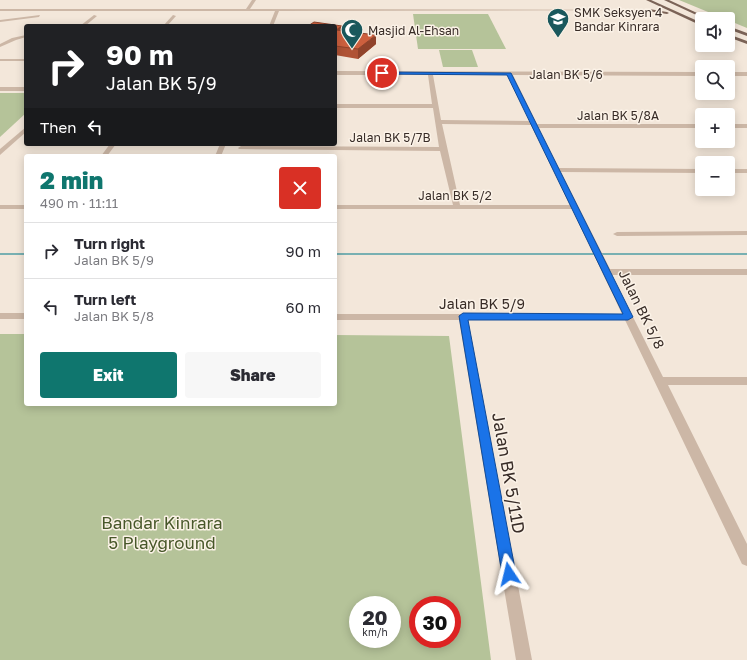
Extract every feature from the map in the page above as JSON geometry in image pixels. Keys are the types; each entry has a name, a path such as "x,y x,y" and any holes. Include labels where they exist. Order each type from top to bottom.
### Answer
{"main road":[{"path":"649,0 650,7 647,9 681,15"},
{"path":"649,0 695,21"},
{"path":"666,0 695,13"},
{"path":"735,31 747,35"},
{"path":"735,38 747,43"}],"street":[{"path":"248,10 254,0"},
{"path":"513,4 516,9"},
{"path":"0,9 248,10 276,12"},
{"path":"135,16 276,12 516,9 686,9"},
{"path":"272,24 276,12"},
{"path":"0,21 33,16 79,16"},
{"path":"87,16 103,16"},
{"path":"85,24 95,16"},
{"path":"167,24 174,16"},
{"path":"0,46 14,39 24,36"},
{"path":"0,60 24,60"},
{"name":"Jalan BK 5/6","path":"337,73 695,74"},
{"path":"430,73 443,149 457,207"},
{"name":"Jalan BK 5/8","path":"509,74 747,558"},
{"path":"735,74 747,74"},
{"path":"0,89 24,89"},
{"path":"337,106 436,106"},
{"name":"Jalan BK 5/8A","path":"439,122 695,126"},
{"path":"735,126 747,126"},
{"path":"0,153 24,131"},
{"name":"Jalan BK 5/7B","path":"241,148 443,149"},
{"path":"556,170 695,170"},
{"path":"735,171 747,171"},
{"path":"0,207 24,207"},
{"name":"Jalan BK 5/2","path":"337,207 574,207"},
{"path":"617,234 747,234"},
{"path":"606,272 747,272"},
{"path":"0,316 24,316"},
{"name":"Jalan BK 5/9","path":"337,316 628,317"},
{"name":"Jalan BK 5/11D","path":"463,316 524,660"},
{"path":"660,381 747,381"}],"green space":[{"path":"679,0 747,0 747,28 735,23 735,12 708,12"},
{"path":"413,14 488,14 506,49 418,49"},
{"path":"439,50 472,50 478,67 443,67"},
{"path":"0,93 24,93 24,115 0,137"},
{"name":"Bandar Kinrara 5 Playground","path":"0,334 24,334 24,406 337,406 337,335 449,336 491,660 0,660"}],"building":[{"path":"314,22 328,24 311,24"},
{"path":"337,25 342,26 337,29"},
{"path":"337,30 376,35 358,49 337,46"}],"waterway":[{"path":"0,254 24,254"},
{"path":"337,254 747,254"}],"place":[{"name":"SMK Seksyen 4 Bandar Kinrara","path":"558,38"},
{"name":"Masjid Al-Ehsan","path":"352,50"}],"route":[{"path":"382,73 509,74 628,317 463,316 509,574"}]}
